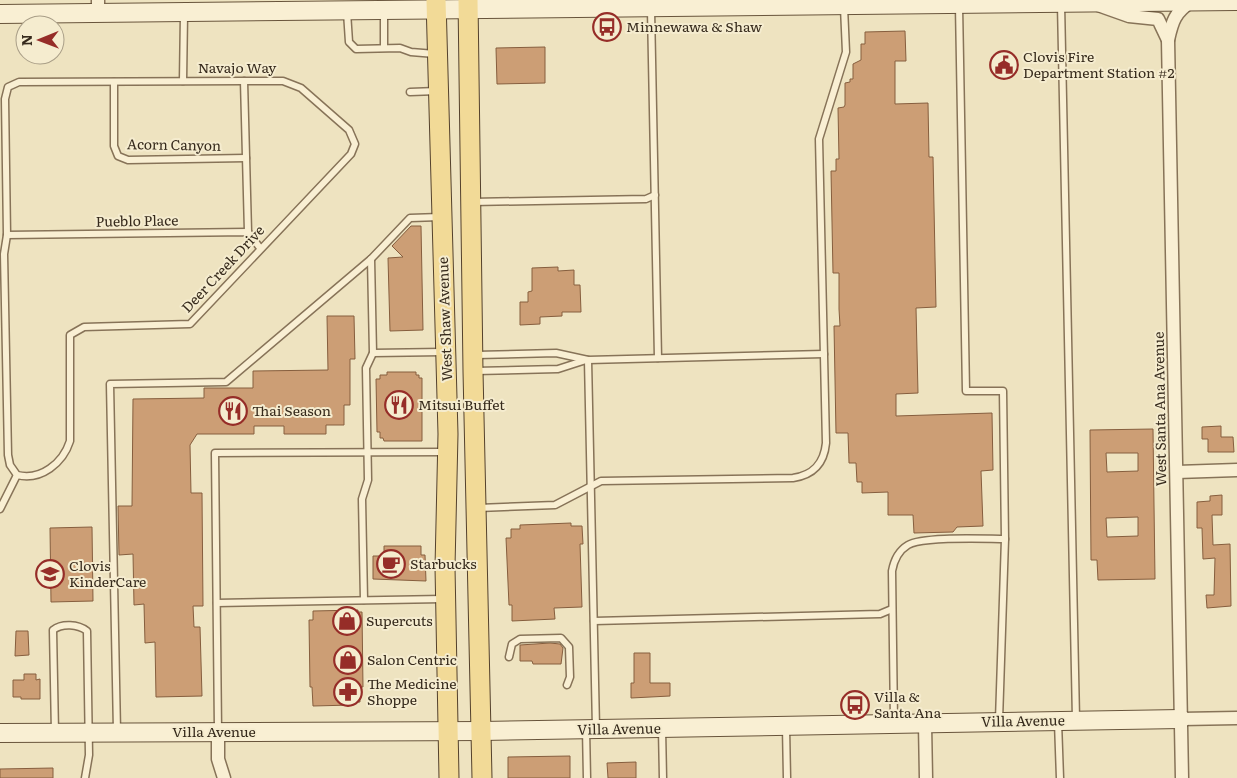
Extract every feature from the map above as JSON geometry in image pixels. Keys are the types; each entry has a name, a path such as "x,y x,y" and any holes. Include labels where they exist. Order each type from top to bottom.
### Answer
{"main road":[{"name":"West Shaw Avenue","path":"436,5 448,452 446,599 449,778"},
{"name":"West Shaw Avenue","path":"468,5 482,778"},
{"path":"442,217 455,236 459,356 461,363 473,363"},
{"path":"446,380 454,380 460,384 463,492 476,508"}],"street":[{"path":"0,14 98,7 184,13 335,7 384,11 436,5 651,8 671,4 959,4 1237,1"},
{"name":"West Santa Ana Avenue","path":"1182,778 1168,40 1173,18 1191,2"},
{"name":"West Santa Ana Avenue","path":"1091,3 1130,16 1158,19 1168,40"},
{"path":"1177,472 1237,470"},
{"name":"Villa Avenue","path":"0,733 482,731 1237,718"},
{"path":"925,724 926,778"},
{"path":"218,732 218,759 224,778"}],"lane":[{"path":"1055,2 1067,720 1060,778"},
{"path":"476,508 555,505 601,481 793,478 812,472 822,462 825,454 819,139 846,52 844,3"},
{"path":"959,4 966,391 1003,391 1006,539 999,721"},
{"path":"335,7 349,42 356,49 384,47 438,54"},
{"path":"651,8 658,358"},
{"path":"384,11 384,47"},
{"name":"Navajo Way","path":"184,13 184,81"},
{"path":"244,81 248,232 260,248"},
{"name":"Navajo Way","path":"7,235 5,99 8,87 19,82 282,81 301,88 349,130 355,144"},
{"name":"Acorn Canyon","path":"114,82 114,146 118,156 128,160 246,158"},
{"path":"410,92 438,91"},
{"name":"Deer Creek Drive","path":"17,475 36,477 62,459 68,450 70,441 70,335 84,326 190,324 350,154 355,144"},
{"path":"472,202 646,199 655,195"},
{"path":"117,732 110,384 226,382 371,259 410,218 442,217"},
{"name":"Pueblo Place","path":"7,235 248,232"},
{"path":"0,509 17,475 10,465 8,456 2,254 7,235"},
{"path":"364,600 362,499 368,480 366,368 373,353 371,259"},
{"path":"373,353 446,352"},
{"path":"473,363 556,353 588,360 824,354"},
{"path":"473,363 558,369 588,360"},
{"path":"587,778 591,729 594,621 588,360"},
{"path":"218,732 215,453 448,452"},
{"path":"894,724 892,610 894,561 903,548 917,541 1006,539"},
{"path":"217,603 446,599"},
{"path":"594,621 880,614 892,610"},
{"path":"55,733 54,630 59,626 81,626 87,631 89,755 85,778"},
{"path":"509,657 512,644 520,639 561,638 570,647 570,676 567,686"},
{"path":"786,726 787,778"},
{"path":"662,728 663,778"}],"building":[{"path":"905,31 906,61 895,61 895,104 928,103 929,157 933,157 936,307 916,308 918,393 896,394 896,416 992,413 993,470 981,471 983,526 957,527 953,532 914,533 913,515 888,515 888,492 862,493 862,482 857,482 856,463 849,463 848,433 836,433 834,326 840,326 839,273 833,273 831,171 836,171 836,159 839,159 838,108 845,105 845,83 853,79 853,64 861,60 861,44 865,44 865,32"},
{"path":"545,47 545,83 497,84 496,48"},
{"path":"411,226 421,226 423,330 390,331 388,258 403,257 392,246"},
{"path":"558,267 558,271 574,270 574,285 580,285 581,312 562,312 562,316 540,317 540,324 520,325 520,302 528,302 528,292 532,291 532,268"},
{"path":"327,316 354,316 355,359 350,359 350,405 344,405 344,425 326,425 326,434 284,434 284,426 254,426 254,434 197,434 190,445 191,493 202,493 203,606 193,606 194,627 200,627 202,696 156,697 155,642 145,643 144,604 134,605 133,554 119,555 118,506 132,506 133,399 204,398 204,388 253,388 253,371 328,370"},
{"name":"Mitsui Buffet","path":"387,372 416,372 419,378 422,378 422,441 384,441 383,438 380,438 380,432 377,432 376,379 380,379 380,375 387,375"},
{"path":"1221,426 1221,437 1233,437 1234,452 1208,452 1208,439 1202,439 1202,427"},
{"path":"1153,429 1155,579 1098,580 1097,560 1091,560 1090,430","holes":["1106,453 1138,453 1138,471 1107,472","1138,517 1138,536 1107,537 1106,518"]},
{"path":"1222,495 1222,515 1212,515 1213,545 1230,544 1231,606 1207,608 1206,595 1214,595 1215,558 1203,559 1202,528 1197,528 1197,502 1210,501 1210,496"},
{"path":"571,523 571,526 582,526 583,544 580,544 582,607 554,608 555,619 512,621 512,605 509,605 506,538 511,538 511,529 520,529 520,525"},
{"path":"92,527 93,601 51,602 50,528"},
{"path":"384,546 421,546 421,555 425,555 426,581 373,579 373,556 384,556"},
{"path":"358,610 358,612 362,612 363,687 359,687 360,702 352,702 352,705 313,706 312,687 310,687 309,620 313,620 313,611"},
{"path":"16,631 28,631 29,655 15,656"},
{"path":"560,644 563,648 561,664 533,664 532,661 520,661 520,645"},
{"path":"634,653 650,653 650,683 670,683 670,696 631,698 631,683 634,683"},
{"path":"24,674 36,674 36,680 40,679 40,699 13,697 13,680 24,680"},
{"path":"570,756 570,778 508,778 508,757"},
{"path":"636,762 636,778 608,778 607,763"},
{"path":"53,768 53,778 0,778 0,769"}],"place":[{"name":"Minnewawa & Shaw","path":"607,27"},
{"name":"Clovis Fire Department Station #2","path":"1004,65"},
{"name":"Mitsui Buffet","path":"399,405"},
{"name":"Thai Season","path":"233,411"},
{"name":"Starbucks","path":"391,564"},
{"name":"Clovis KinderCare","path":"50,574"},
{"name":"Supercuts","path":"347,621"},
{"name":"Salon Centric","path":"348,660"},
{"name":"The Medicine Shoppe","path":"348,692"},
{"name":"Villa & Santa Ana","path":"855,705"}]}
